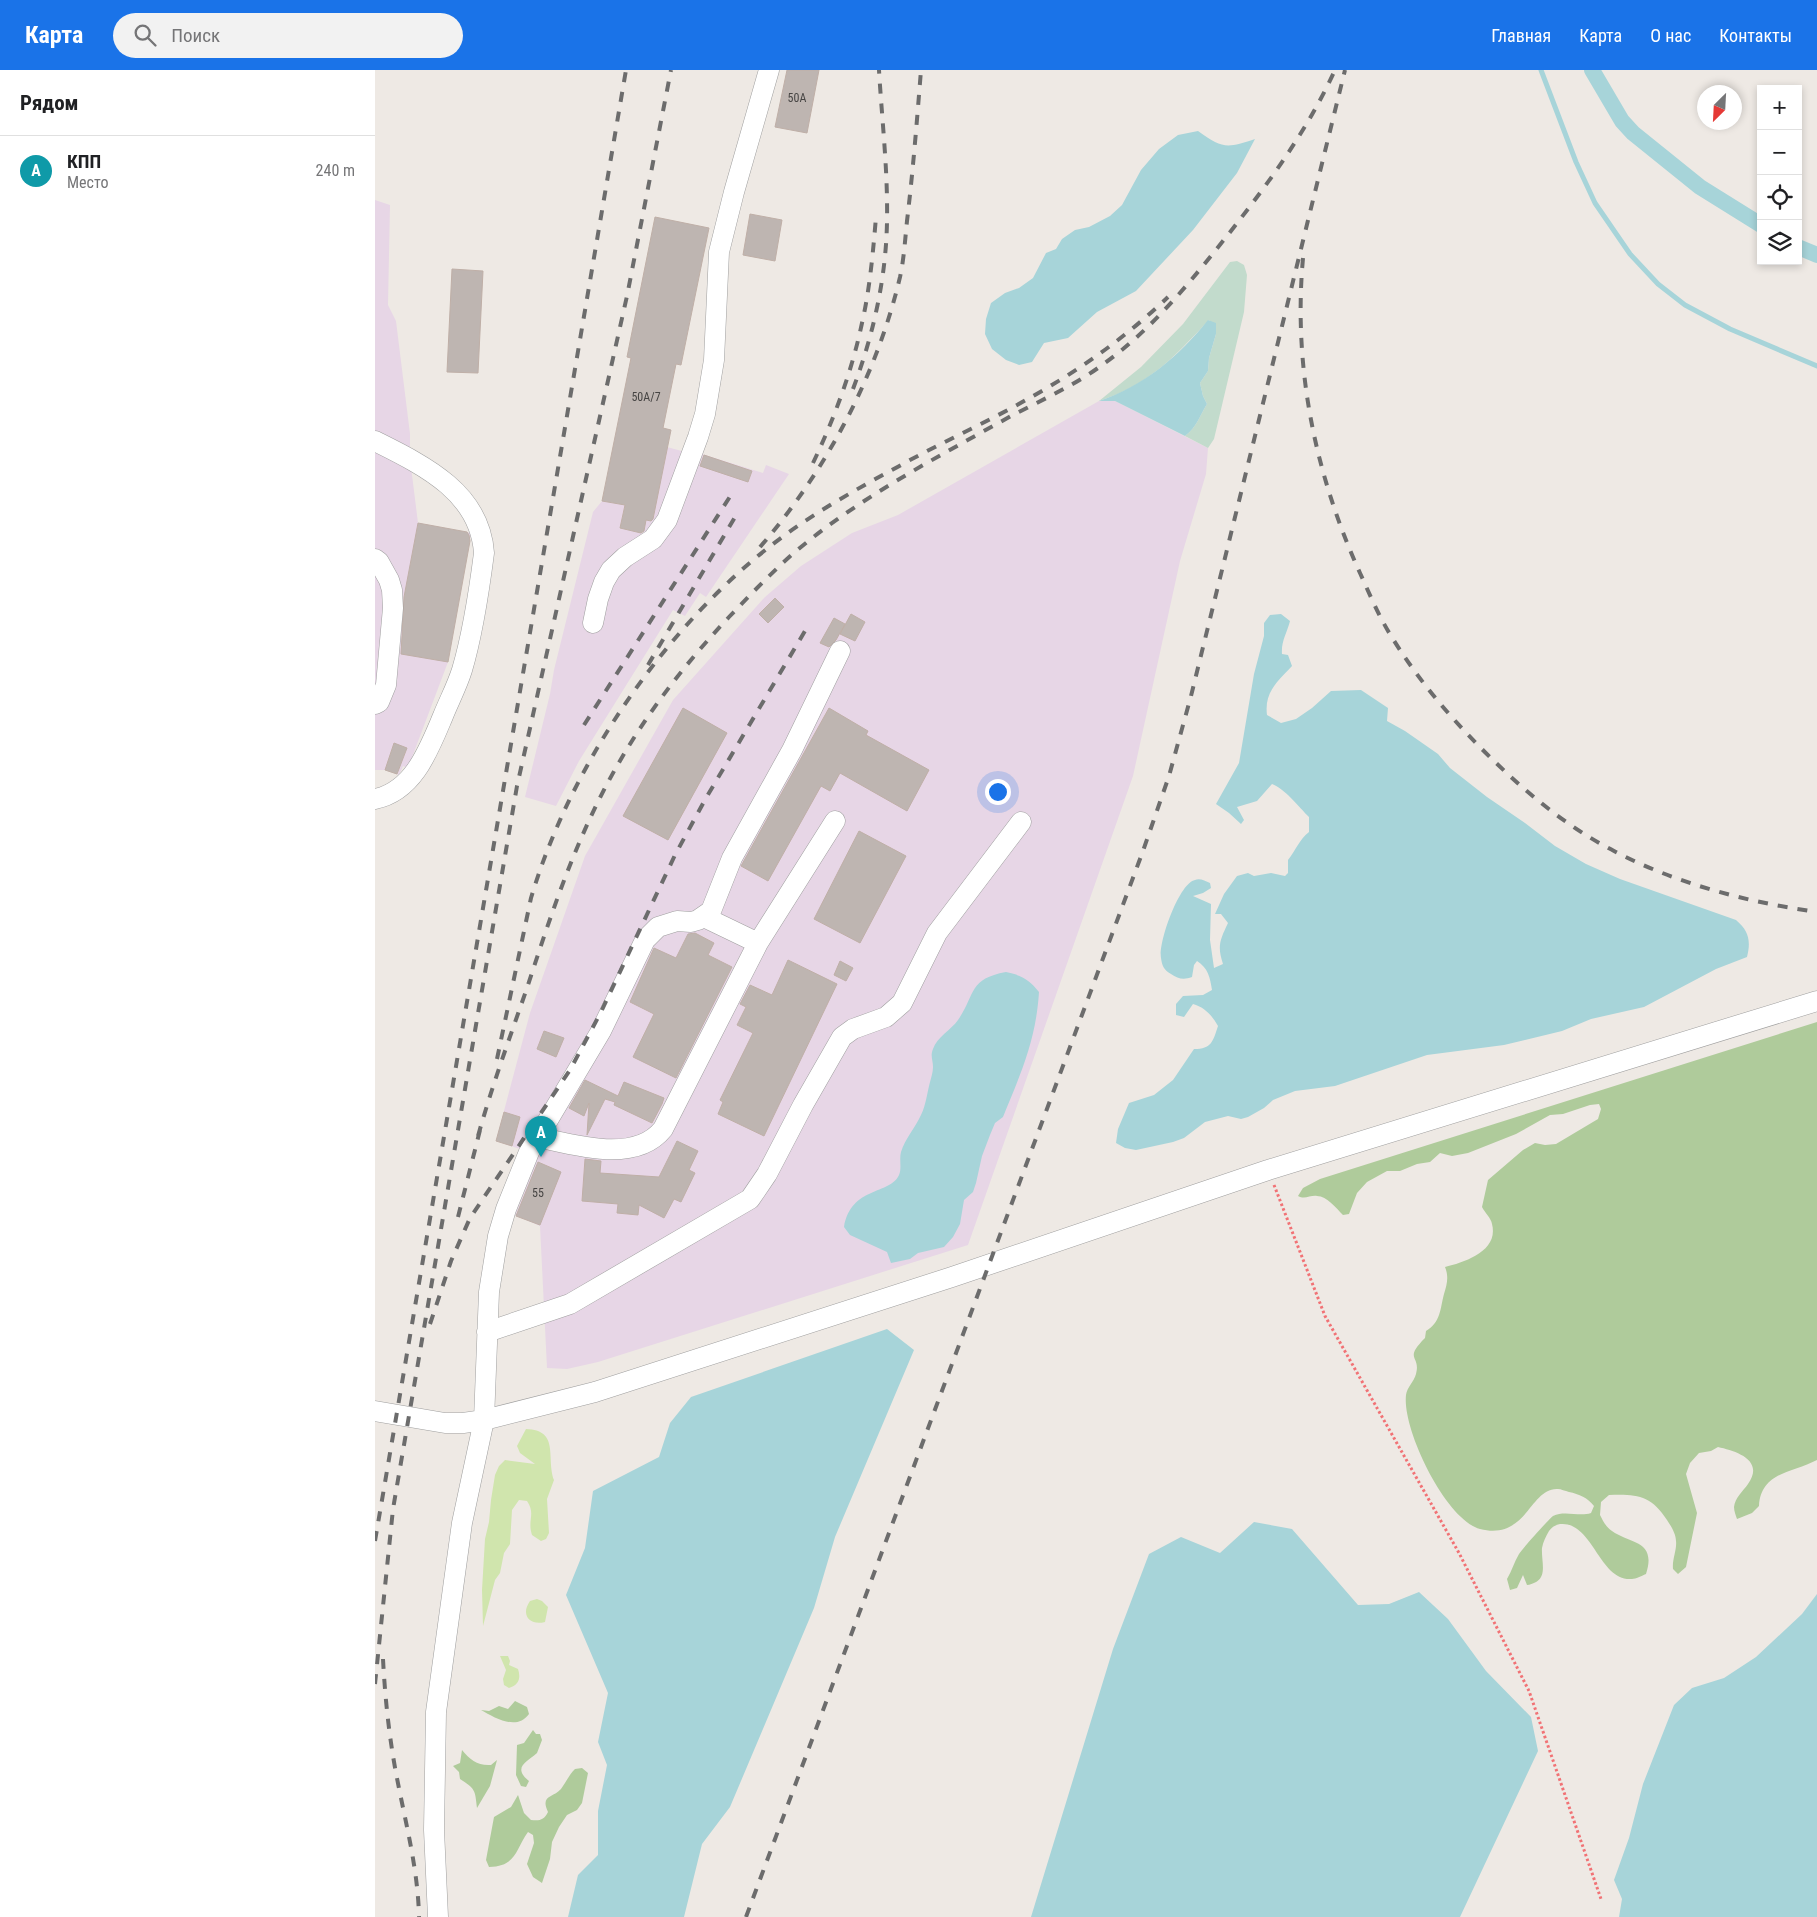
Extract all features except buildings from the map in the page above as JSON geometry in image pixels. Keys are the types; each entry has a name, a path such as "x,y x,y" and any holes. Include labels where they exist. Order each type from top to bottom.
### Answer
{"street":[{"path":"593,623 598,599 611,570 625,557 653,539 663,526 691,458 705,414 714,360 719,252 733,192 769,70"},
{"path":"375,440 433,472 448,485 475,516 483,538 484,554 467,651 461,671 429,747 418,767 406,782 395,791 375,799"},
{"path":"375,559 379,562 389,580 392,590 393,608 386,685 379,702 375,704"},
{"path":"439,1917 434,1830 436,1712 462,1523 484,1420 490,1283 498,1236 506,1210 525,1160 601,1031 645,940 652,931 667,923 677,921 691,922 704,918 711,910 732,858 792,750 840,651"},
{"path":"537,1137 608,1150 643,1144 658,1135 663,1129 758,943 835,821"},
{"path":"487,1332 570,1304 750,1199 767,1174 803,1105 842,1037 853,1029 886,1017 902,1003 937,933 1021,822"},
{"path":"704,918 758,943"},
{"path":"375,1411 445,1423 484,1420 595,1392 952,1277 1268,1170 1817,1001"}],"path":[{"path":"1268,1170 1325,1316 1459,1554 1529,1691 1601,1898"}],"shaded area":[{"path":"375,200 390,205 388,305 396,321 410,434 410,459 418,523 471,533 448,662 408,768 403,766 399,775 385,770 375,770"},
{"path":"1099,401 1115,401 1208,448 1206,474 1180,561 1133,776 968,1245 598,1362 567,1369 547,1368 540,1226 515,1215 537,1159 529,1152 496,1141 530,1013 585,856 673,700 765,597 801,566 852,533 898,515"},
{"path":"667,447 700,456 702,454 763,473 766,465 789,474 706,597 700,593 685,616 673,610 579,761 556,806 525,797 593,512 602,501 625,505 620,528 643,533 646,520 652,521"}],"green space":[{"path":"1237,261 1244,265 1247,275 1244,312 1214,439 1208,448 1185,436 1195,425 1207,404 1200,383 1208,371 1209,358 1216,334 1209,320 1172,358 1147,378 1132,387 1099,401 1141,367 1183,324 1230,262"},
{"path":"1817,1022 1817,1460 1779,1475 1772,1480 1765,1486 1759,1506 1752,1513 1737,1519 1734,1507 1752,1476 1753,1469 1751,1463 1740,1454 1718,1447 1711,1451 1699,1453 1690,1463 1686,1474 1697,1513 1686,1567 1678,1574 1673,1569 1676,1544 1673,1530 1655,1505 1635,1496 1609,1495 1601,1502 1600,1515 1610,1529 1645,1549 1648,1555 1646,1574 1634,1579 1621,1577 1612,1572 1582,1533 1573,1526 1560,1524 1551,1529 1544,1541 1542,1548 1543,1571 1539,1580 1527,1585 1523,1575 1517,1588 1510,1590 1507,1579 1517,1557 1553,1516 1558,1514 1591,1513 1594,1506 1580,1495 1558,1489 1549,1491 1541,1496 1518,1521 1508,1528 1496,1531 1480,1529 1467,1522 1453,1509 1428,1471 1411,1429 1406,1395 1416,1374 1415,1350 1425,1338 1426,1331 1435,1324 1439,1315 1447,1280 1445,1267 1479,1254 1490,1241 1493,1233 1492,1224 1482,1207 1488,1180 1523,1150 1535,1143 1545,1145 1556,1144 1598,1119 1601,1109 1599,1104 1563,1114 1550,1115 1516,1134 1468,1153 1452,1156 1440,1153 1430,1162 1417,1164 1400,1171 1387,1171 1367,1182 1357,1193 1349,1214 1343,1215 1324,1198 1314,1196 1303,1198 1298,1196 1303,1188 1320,1179"},
{"path":"526,1429 544,1434 550,1447 554,1480 547,1499 549,1533 546,1539 541,1541 532,1535 530,1506 527,1501 519,1500 512,1510 510,1544 504,1553 500,1573 495,1580 483,1626 482,1590 485,1539 495,1475 499,1466 505,1460 535,1464 520,1453 517,1446"},
{"path":"537,1599 548,1607 545,1622 531,1621 526,1615 527,1606 530,1601"},
{"path":"500,1656 508,1656 509,1665 518,1669 518,1681 509,1688 504,1685 503,1679 506,1670"},
{"path":"515,1701 527,1707 529,1714 518,1722 499,1719 481,1710 489,1711 499,1706 508,1709"},
{"path":"533,1730 536,1734 540,1734 542,1740 537,1753 521,1768 524,1776 529,1781 526,1787 521,1786 516,1775 517,1745 524,1743"},
{"path":"462,1750 478,1763 491,1765 497,1760 490,1786 477,1808 473,1790 460,1779 459,1772 453,1766 460,1763"},
{"path":"582,1768 588,1773 582,1803 577,1810 567,1815 559,1827 552,1842 550,1859 542,1883 533,1877 527,1864 534,1843 533,1835 528,1832 510,1860 505,1864 489,1867 486,1860 494,1817 511,1807 518,1795 524,1813 531,1820 545,1817 548,1812 546,1800 561,1789 575,1769"}],"water":[{"path":"1198,131 1213,141 1225,145 1255,139 1237,173 1193,230 1136,291 1097,312 1068,338 1044,343 1032,362 1019,365 1006,360 992,349 985,334 986,319 991,303 1033,278 1046,253 1056,249 1062,239 1075,230 1089,227 1110,216 1122,205 1141,170 1159,149 1178,135"},
{"path":"1208,320 1216,323 1216,334 1209,358 1208,371 1200,383 1207,404 1195,425 1185,436 1115,401 1099,401 1115,395 1146,378 1185,346"},
{"path":"1281,614 1290,621 1283,641 1282,654 1288,655 1292,666 1277,682 1270,693 1267,715 1281,723 1296,719 1331,691 1361,690 1388,708 1387,721 1438,754 1450,768 1555,846 1586,864 1620,879 1736,920 1744,928 1748,937 1747,957 1716,969 1644,1007 1591,1019 1562,1031 1504,1045 1427,1055 1335,1086 1295,1091 1273,1100 1264,1108 1248,1117 1241,1119 1228,1116 1205,1122 1184,1138 1173,1142 1136,1150 1125,1148 1116,1143 1118,1129 1129,1103 1154,1095 1173,1080 1194,1049 1205,1048 1211,1043 1218,1026 1207,1012 1193,1004 1184,1017 1176,1015 1176,1004 1183,996 1203,995 1212,990 1206,970 1197,961 1194,965 1192,977 1181,979 1167,971 1162,963 1161,950 1163,940 1176,902 1189,884 1195,880 1210,883 1211,888 1193,896 1211,904 1210,940 1214,968 1223,964 1220,943 1228,923 1221,914 1215,914 1224,894 1237,876 1248,873 1254,876 1271,873 1285,876 1288,873 1288,860 1309,832 1309,817 1286,794 1272,784 1257,801 1237,807 1244,820 1241,824 1216,804 1239,763 1254,674 1264,636 1264,623 1270,615"},
{"path":"1006,972 1025,979 1039,992 1035,1026 1016,1086 1003,1117 995,1123 982,1156 973,1192 964,1200 960,1224 953,1237 944,1247 918,1253 910,1259 891,1263 887,1252 850,1235 844,1227 848,1214 854,1204 871,1193 888,1186 899,1175 901,1152 921,1115 925,1103 933,1071 932,1054 935,1045 958,1020 979,983 994,975"},
{"path":"887,1329 914,1350 835,1537 814,1608 730,1807 702,1844 684,1917 568,1917 578,1875 598,1855 598,1811 607,1765 598,1742 608,1693 566,1595 585,1548 593,1491 659,1457 670,1423 691,1397"},
{"path":"1254,1522 1292,1529 1358,1605 1389,1604 1419,1592 1448,1619 1486,1671 1531,1717 1538,1751 1460,1917 1031,1917 1113,1649 1149,1554 1181,1537 1220,1553"},
{"path":"1817,1594 1817,1917 1619,1917 1622,1899 1614,1880 1629,1838 1643,1784 1674,1705 1692,1688 1724,1678 1756,1657 1802,1614"}],"waterway":[{"path":"1541,70 1576,162 1595,203 1630,254 1658,284 1685,305 1730,329 1817,366"},
{"path":"1592,70 1622,121 1633,133 1700,187 1757,223"},
{"path":"1802,249 1817,255"}],"railway":[{"path":"375,1541 626,70"},
{"path":"375,1684 393,1509 517,786 627,296 671,70"},
{"path":"853,389 867,349 877,307 886,243 887,184 879,70"},
{"path":"760,547 784,518 827,454 846,420 878,350 900,277 913,164 921,70"},
{"path":"478,1136 546,930 583,834 612,774 629,746 646,719 685,667 761,584 795,552 820,532 899,479 1086,376 1107,362 1145,330 1179,294 1257,197 1299,136 1335,70"},
{"path":"746,1917 1143,851 1169,776 1191,696 1345,70"},
{"path":"813,463 842,394 858,341 869,283 876,217"},
{"path":"1303,258 1301,339 1311,419 1320,459 1344,536 1379,615 1404,656 1427,687 1465,732 1507,773 1550,810 1597,842 1638,863 1687,882 1739,897 1817,912"},
{"path":"497,1059 531,898 548,848 570,799 596,750 626,703 659,658 695,616 733,578 773,544 804,522 885,474 1000,414 1087,363 1168,297"},
{"path":"584,725 731,495"},
{"path":"648,665 738,512"},
{"path":"430,1324 451,1261 470,1218 570,1070 601,1012 675,855 706,798 805,631"},
{"path":"458,1217 480,1130"},
{"path":"383,1659 391,1745 414,1863 419,1917"}],"place":[{"name":"КПП","path":"541,1157"}]}
